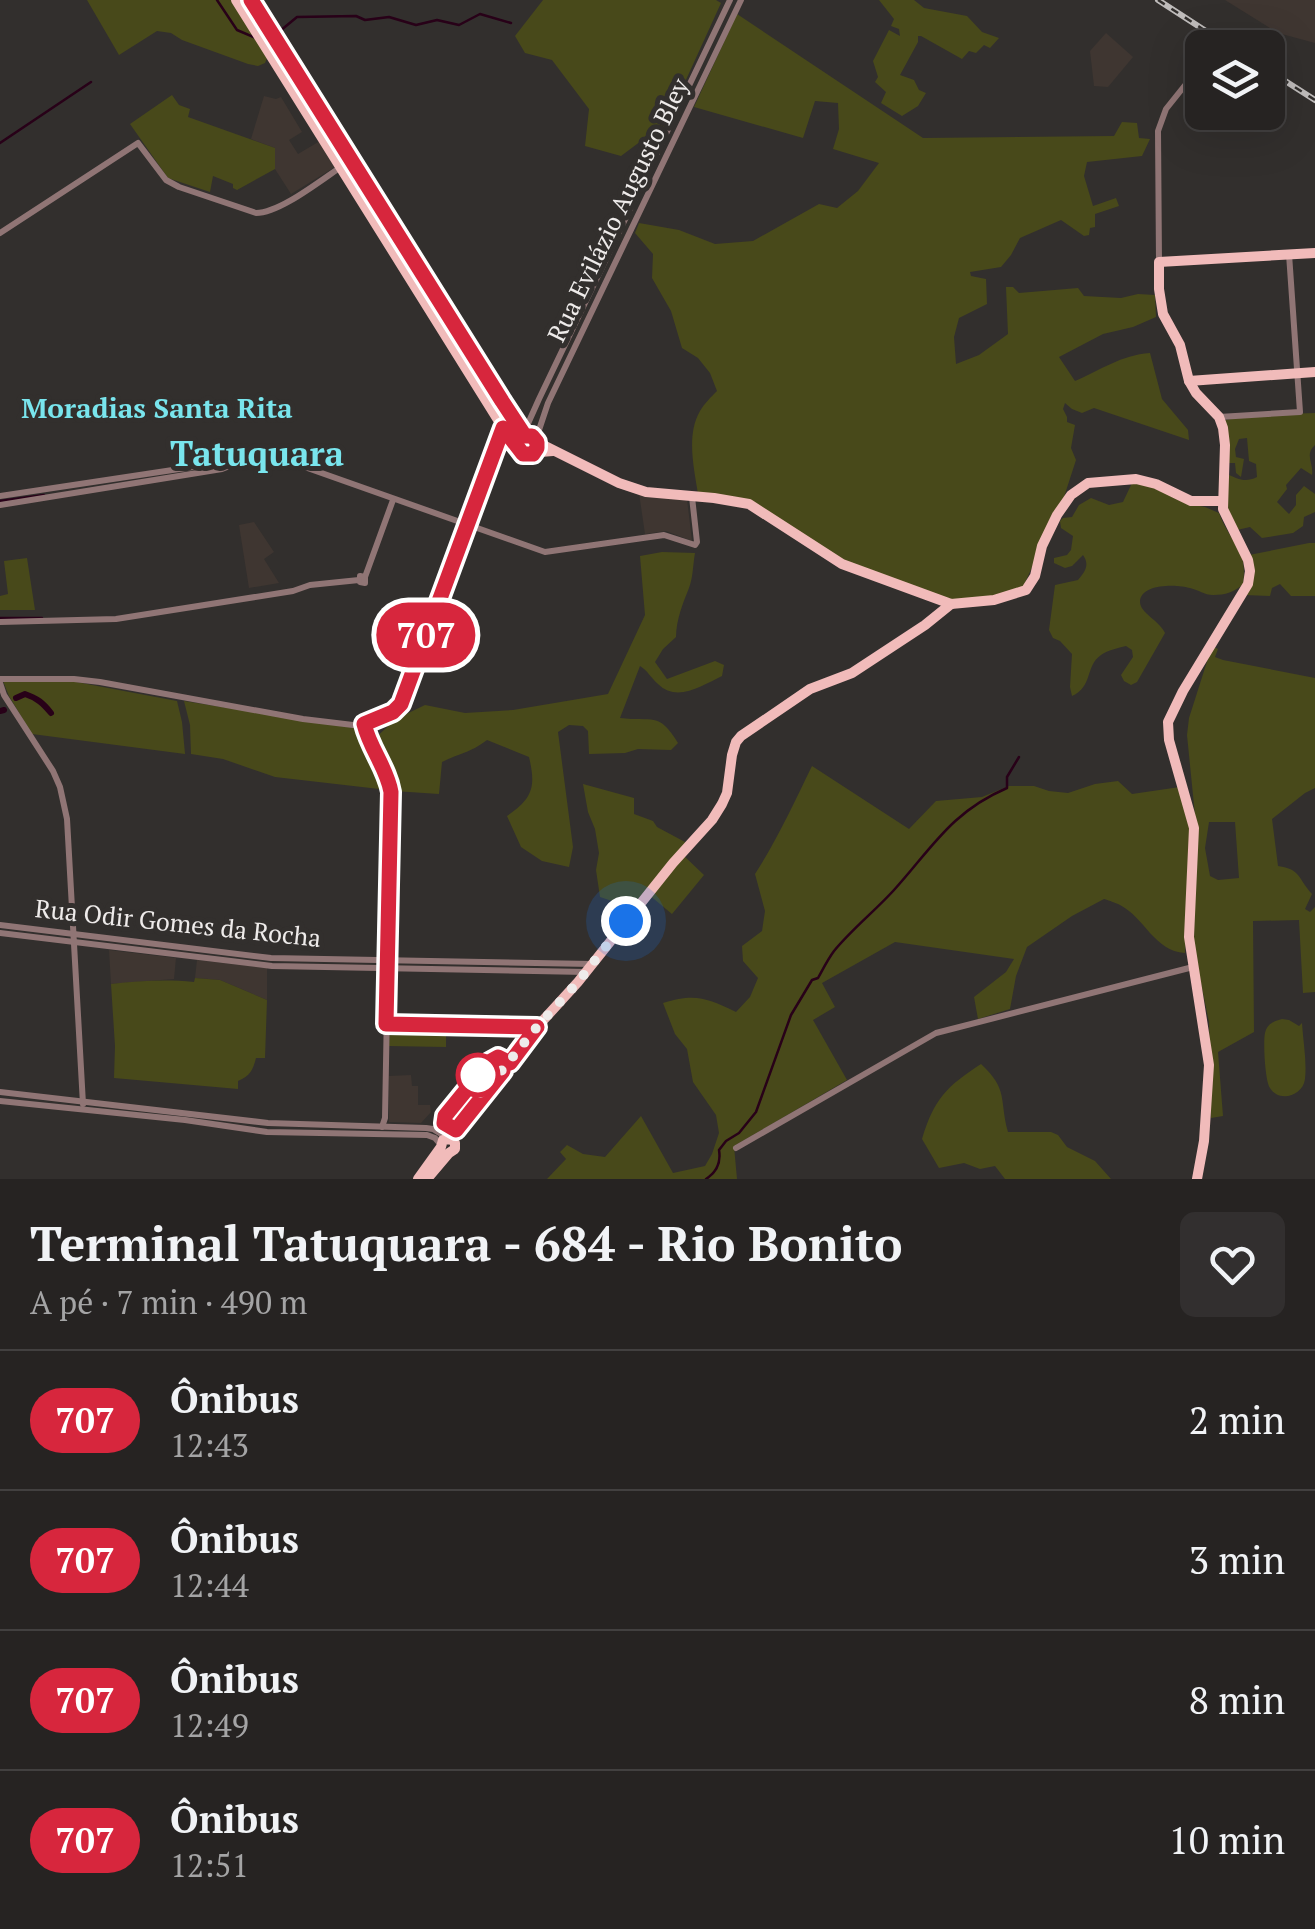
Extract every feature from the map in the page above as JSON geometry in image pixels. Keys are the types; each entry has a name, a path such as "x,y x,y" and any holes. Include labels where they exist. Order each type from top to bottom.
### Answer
{"main road":[{"path":"236,0 259,23"},
{"path":"250,0 259,23 503,428 523,454 529,437"},
{"path":"345,164 529,437 626,486 749,504 842,564 951,604 994,600 1026,590 1057,515 1071,495 1088,482 1136,479 1191,501 1222,501"},
{"path":"1197,1179 1209,1064 1189,928 1194,823 1167,729 1194,670 1248,584 1250,571 1225,517 1225,446 1220,417 1189,381 1180,345 1163,314 1159,262 1315,253"},
{"path":"1189,381 1315,372"},
{"path":"518,446 520,438 529,437"},
{"path":"418,1179 475,1112 481,1096 722,804 740,736 810,689 852,673 951,604"},
{"path":"570,971 578,982"},
{"path":"428,1179 447,1144"}],"street":[{"name":"Rua Evilázio Augusto Bley","path":"529,437 730,0"},
{"name":"Rua Evilázio Augusto Bley","path":"529,437 741,0"},
{"path":"1159,262 1158,132 1166,110 1185,86"},
{"path":"0,233 138,144 166,180 194,193 263,214 345,164"},
{"path":"1220,417 1300,412 1289,254"},
{"path":"83,1106 67,819 53,771 4,695 0,681 100,682 352,725 393,712 401,704 503,428"},
{"path":"0,496 219,463 282,459 544,552 664,534 695,545 692,496"},
{"path":"0,504 222,470 233,464"},
{"path":"0,622 116,619 362,578 393,500"},
{"path":"364,724 391,792 382,1127"},
{"name":"Rua Odir Gomes da Rocha","path":"0,924 272,966 589,968"},
{"name":"Rua Odir Gomes da Rocha","path":"0,933 75,938"},
{"name":"Rua Odir Gomes da Rocha","path":"388,964 570,971 589,968"},
{"path":"736,1148 936,1032 1193,967"},
{"path":"0,1092 267,1132 433,1129 447,1144"},
{"path":"0,1101 83,1106"},
{"path":"358,1130 427,1136 447,1144"}],"shaded area":[{"path":"87,0 232,0 267,58 258,66 248,64 157,31 119,55"},
{"path":"543,0 721,3 659,139 641,141 621,156 585,146 589,109 552,60 525,53 515,36"},
{"path":"879,0 914,0 924,8 967,16 982,32 999,38 990,48 984,45 962,59 918,36 900,75 914,80 919,90 926,93 918,106 902,116 881,103 886,92 875,82 878,77 873,61 889,30 900,36 899,29 891,26 894,19"},
{"path":"1225,0 1315,0 1315,43 1285,35 1285,30 1273,30"},
{"path":"737,14 923,138 1114,136 1122,122 1137,123 1139,138 1150,139 1142,156 1087,162 1084,176 1093,206 1116,198 1119,206 1095,214 1095,227 1090,228 1089,235 1084,236 1061,220 1020,238 1001,267 970,272 971,276 986,279 987,304 959,318 954,337 956,364 979,355 1008,334 1006,287 1019,293 1078,288 1084,296 1155,295 1156,317 1103,334 1059,357 1075,381 1120,360 1150,353 1162,399 1188,430 1189,440 1094,408 1082,413 1065,403 1067,422 1075,425 1071,448 1076,460 1064,497 1023,587 996,596 950,601 850,566 747,501 698,494 693,430 700,411 717,391 698,358 682,348 671,311 652,278 653,254 635,233 639,223 679,230 715,244 753,241 819,204 837,208 858,191 879,163 833,149 839,129 838,103 815,101 803,138 694,107"},
{"path":"1106,33 1133,57 1108,87 1094,86 1090,51"},
{"path":"172,95 179,105 190,109 188,117 275,148 275,169 237,190 233,184 213,176 210,192 168,178 130,124"},
{"path":"264,96 281,97 302,132 289,140 298,154 320,141 335,167 291,194 275,169 275,148 251,139"},
{"path":"1315,413 1312,475 1301,468 1277,502 1289,514 1304,486 1315,494 1315,512 1304,517 1303,526 1293,533 1262,538 1250,527 1237,530 1228,516 1227,474 1242,480 1253,479 1257,477 1256,464 1249,461 1247,438 1239,439 1236,457 1244,459 1241,477 1236,473 1235,463 1229,463 1225,420"},
{"path":"1144,482 1219,513 1241,553 1243,584 1217,595 1177,586 1146,591 1141,606 1165,633 1137,682 1131,685 1121,675 1133,657 1126,646 1101,655 1083,687 1072,696 1072,654 1049,630 1055,585 1078,580 1086,562 1083,555 1065,568 1054,563 1054,558 1071,550 1073,536 1061,528 1060,521 1072,517 1079,505 1091,498 1109,505 1123,502 1132,483"},
{"path":"639,493 687,499 692,541 666,531 645,534"},
{"path":"254,522 274,552 264,559 279,583 249,588 239,525"},
{"path":"1315,543 1315,596 1291,596 1280,584 1272,588 1270,596 1244,595 1249,555"},
{"path":"695,553 676,637 655,662 667,679 715,661 724,665 722,676 690,690 673,692 640,666 620,718 660,722 678,743 671,750 589,754 588,731 583,726 569,725 558,732 573,847 569,867 542,861 521,847 507,816 530,791 529,757 487,740 442,762 439,794 394,791 392,771 373,740 396,719 425,705 465,713 513,710 608,694 645,615 640,556"},
{"path":"27,558 35,610 0,610 0,596 8,594 4,561"},
{"path":"1212,646 1218,649 1215,657 1223,660 1315,678 1315,788 1272,819 1278,866 1295,872 1312,894 1305,909 1310,912 1315,907 1315,992 1303,993 1299,920 1253,921 1254,1032 1218,1052 1223,1116 1211,1118 1209,1022 1194,949 1195,815 1187,735","holes":["1209,822 1235,822 1239,878 1218,880 1210,876 1205,848"]},
{"path":"3,681 71,681 177,701 185,754 32,734"},
{"path":"184,701 360,729 388,790 275,777 223,759 191,754"},
{"path":"812,766 909,829 936,801 982,797 1009,786 1068,793 1118,781 1132,794 1180,787 1193,824 1185,953 1165,946 1129,911 1104,899 1027,947 1010,1009 978,1019 974,997 1006,972 1014,959 895,942 822,983 835,1007 813,1020 847,1080 734,1146 737,1179 547,1179 566,1159 560,1152 567,1145 583,1154 605,1157 641,1116 673,1173 705,1166 719,1133 716,1115 693,1082 687,1049 675,1034 663,1003 701,998 736,1012 750,997 758,978 743,961 742,946 762,931 765,911 755,874"},
{"path":"583,784 634,798 634,814 653,821 685,842 683,855 704,875 672,914 648,894 633,908 600,897 596,870 599,853"},
{"path":"109,950 176,958 174,979 111,984"},
{"path":"197,960 267,968 267,1000 220,980 195,978"},
{"path":"195,978 220,980 267,1000 265,1058 256,1058 250,1072 238,1081 238,1089 114,1078 111,984 194,982"},
{"path":"1282,1019 1299,1026 1302,1023 1306,1065 1300,1090 1285,1096 1270,1088 1264,1052 1266,1030"},
{"path":"390,1027 446,1028 446,1047 389,1046"},
{"path":"981,1064 996,1081 1008,1132 1058,1135 1067,1147 1095,1161 1111,1179 1005,1179 995,1166 980,1169 964,1163 939,1168 922,1139 927,1125 943,1095"},
{"path":"411,1075 412,1086 418,1086 418,1105 430,1105 431,1112 421,1123 389,1122 389,1076"}],"waterway":[{"path":"217,0 237,30 256,38"},
{"path":"280,31 297,17 389,17 416,25 437,20 459,25 480,14 511,23"},
{"path":"0,143 91,82"},
{"path":"0,501 44,495"},
{"path":"0,618 42,618"},
{"path":"16,698 25,694 40,701 51,713"},
{"path":"0,711 4,710"},
{"path":"706,1179 717,1166 719,1150 756,1112 791,1015 812,980 818,978 841,943 944,832 971,808 1007,788 1007,777 1019,757"}],"railway":[{"path":"1158,0 1204,30"},
{"path":"1285,81 1315,100"}],"bus line":[{"name":"707","path":"251,0 452,324 525,436 532,436 537,442 533,454 523,454 503,428 401,704 393,712 364,724 391,792 386,1024 537,1027 510,1063 498,1057 489,1062 443,1118 456,1130 503,1071"}],"district":[{"name":"Moradias Santa Rita","path":"157,408"},
{"name":"Tatuquara","path":"257,454"}],"route":[{"path":"478,1075 481,1096 626,921"}]}
